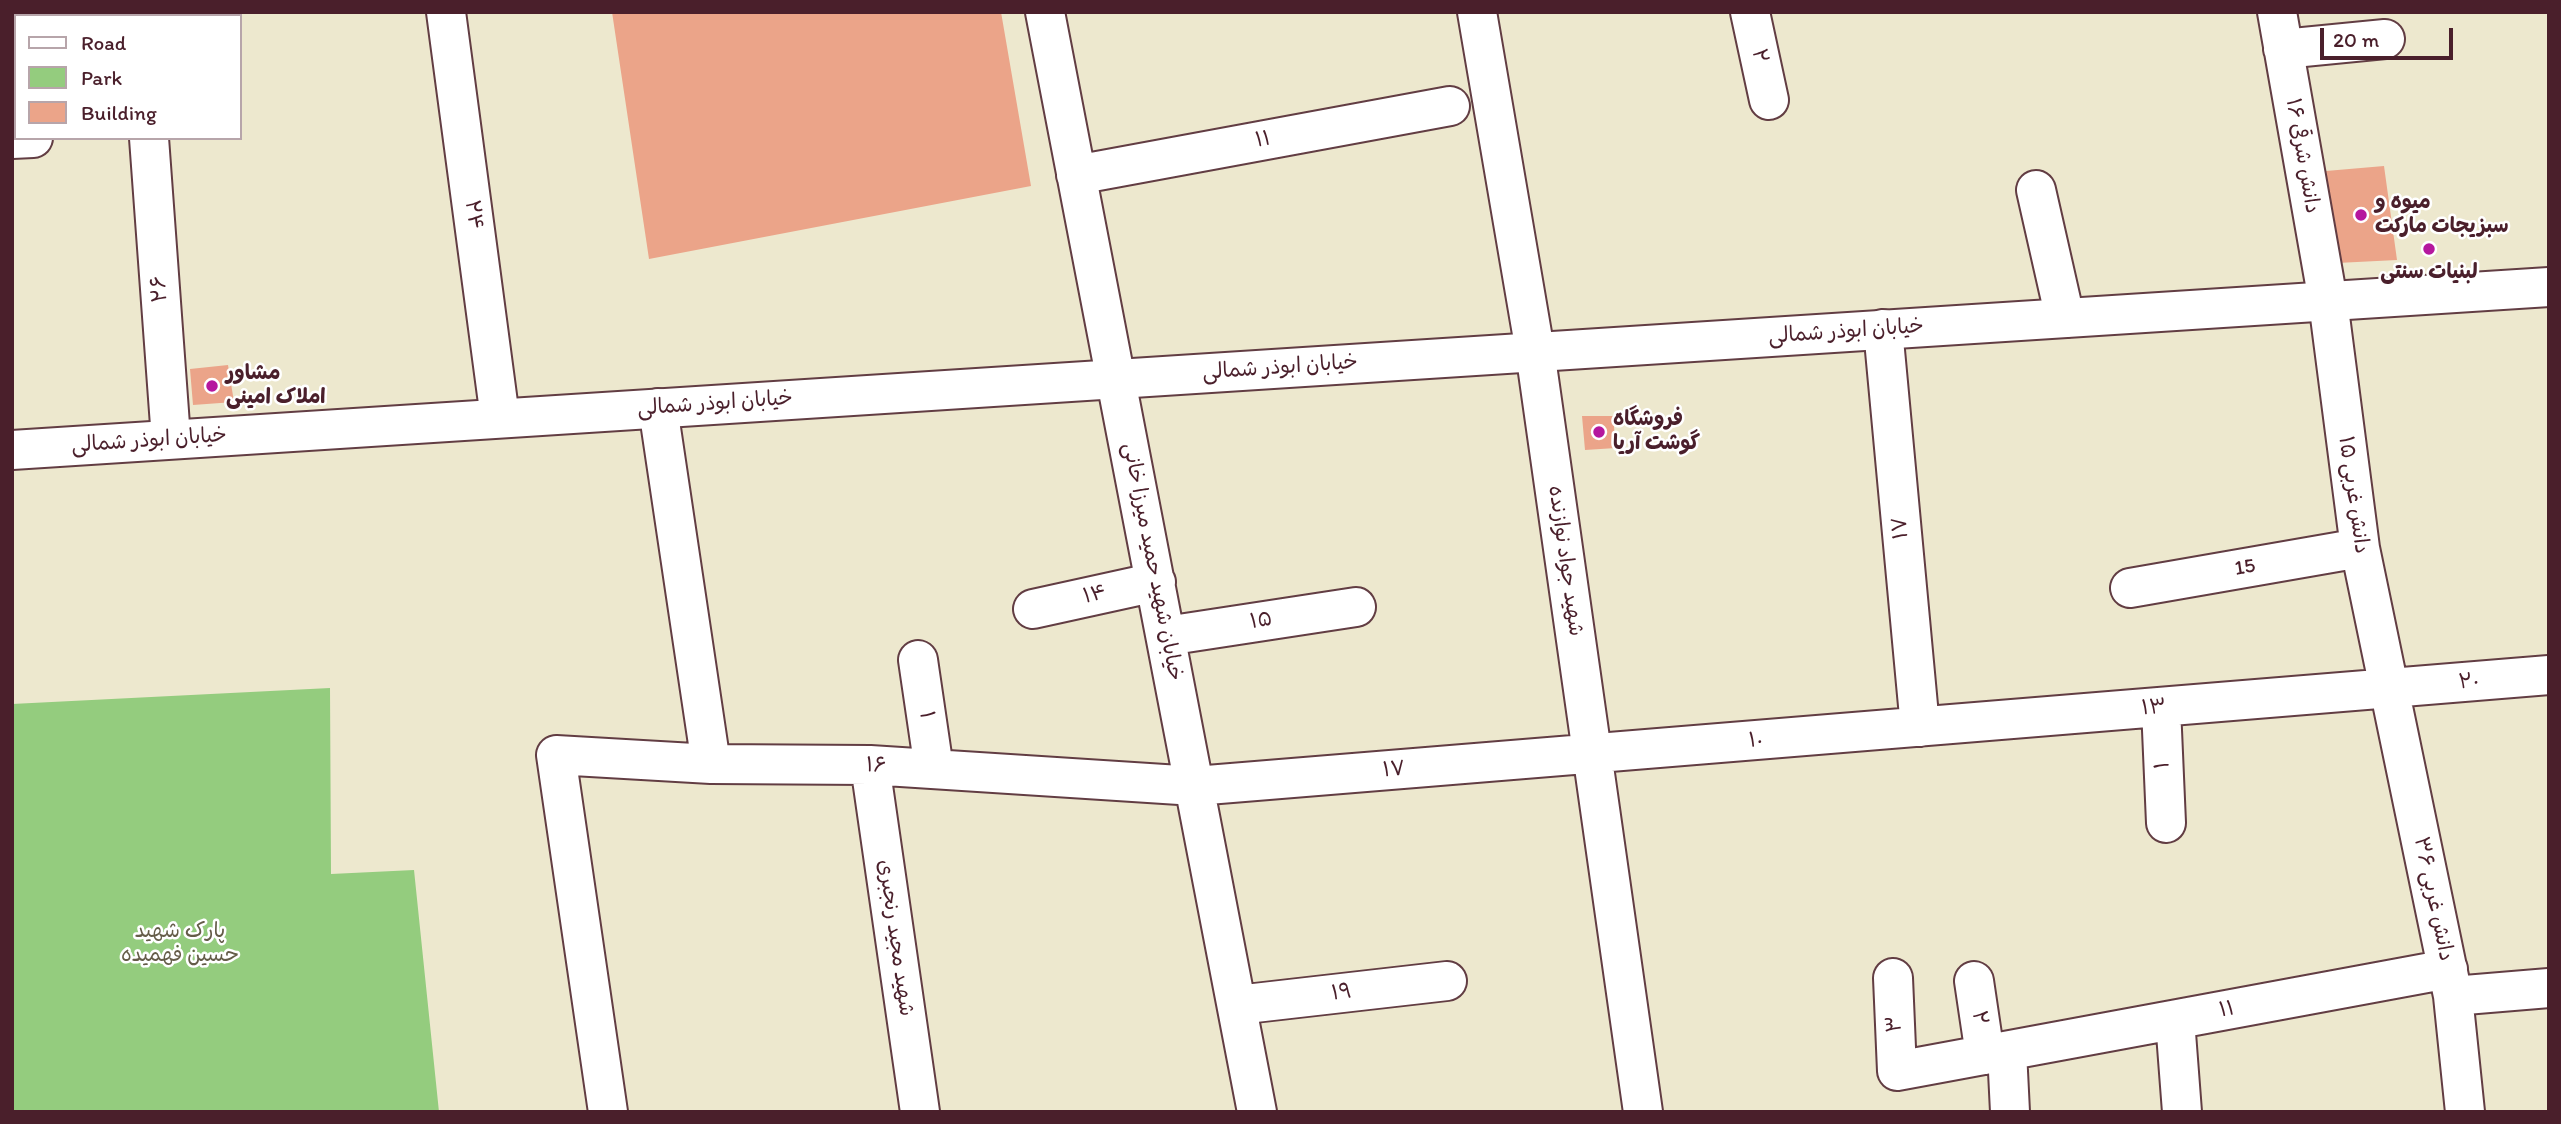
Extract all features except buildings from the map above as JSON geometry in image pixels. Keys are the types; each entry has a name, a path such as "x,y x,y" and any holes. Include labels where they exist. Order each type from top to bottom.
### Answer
{"street":[{"name":"۲۴","path":"446,12 500,418"},
{"name":"خیابان شهید حمید میرزا خانی","path":"1045,12 1257,1112"},
{"name":"شهید جواد نوازنده","path":"1477,12 1535,352 1643,1112"},
{"name":"۲","path":"1751,12 1769,100"},
{"name":"دانش شرقی ۱۶","path":"2277,12 2328,301"},
{"path":"2283,50 2385,39"},
{"name":"۱۱","path":"1076,175 1450,106"},
{"name":"۲۶","path":"149,140 171,439"},
{"path":"2036,190 2065,318"},
{"name":"خیابان ابوذر شمالی","path":"12,450 2549,286"},
{"name":"دانش غربی ۱۵","path":"2328,301 2360,548 2389,688"},
{"name":"۱۷","path":"1883,329 1920,727"},
{"path":"658,408 711,764"},
{"name":"15","path":"2130,588 2360,548"},
{"name":"۱۴","path":"1033,609 1156,582"},
{"name":"۱۵","path":"1166,636 1356,607"},
{"name":"۱","path":"918,660 934,769"},
{"name":"۲۰","path":"2389,688 2549,675"},
{"name":"۱۳","path":"1920,727 2389,688"},
{"name":"دانش غربی ۳۶","path":"2389,688 2450,983 2465,1112"},
{"name":"۱","path":"2161,707 2166,823"},
{"name":"۱۰","path":"1592,754 1920,727"},
{"name":"۱۷","path":"1195,786 1592,754"},
{"name":"۱۶","path":"608,1112 556,755 711,764 870,765 1195,786"},
{"name":"شهید مجید رنجبری","path":"870,765 920,1112"},
{"name":"۳","path":"1893,978 1897,1071"},
{"name":"۱۹","path":"1237,1005 1447,981"},
{"name":"۲","path":"1974,981 1996,1053"},
{"name":"۱۱","path":"1897,1071 2175,1020 2450,983 2549,988"},
{"path":"2175,1020 2182,1112"},
{"path":"1996,1053 2010,1112"}],"green space":[{"name":"پارک شهید حسین فهمیده","path":"330,688 331,874 414,870 439,1112 12,1112 12,704"}],"place":[{"name":"میوه و سبزیجات مارکت","path":"2361,215"},
{"name":"لبنیات سنتی","path":"2429,249"},
{"name":"مشاور املاک امینی","path":"212,386"},
{"name":"فروشگاه گوشت آریا","path":"1599,432"}]}
